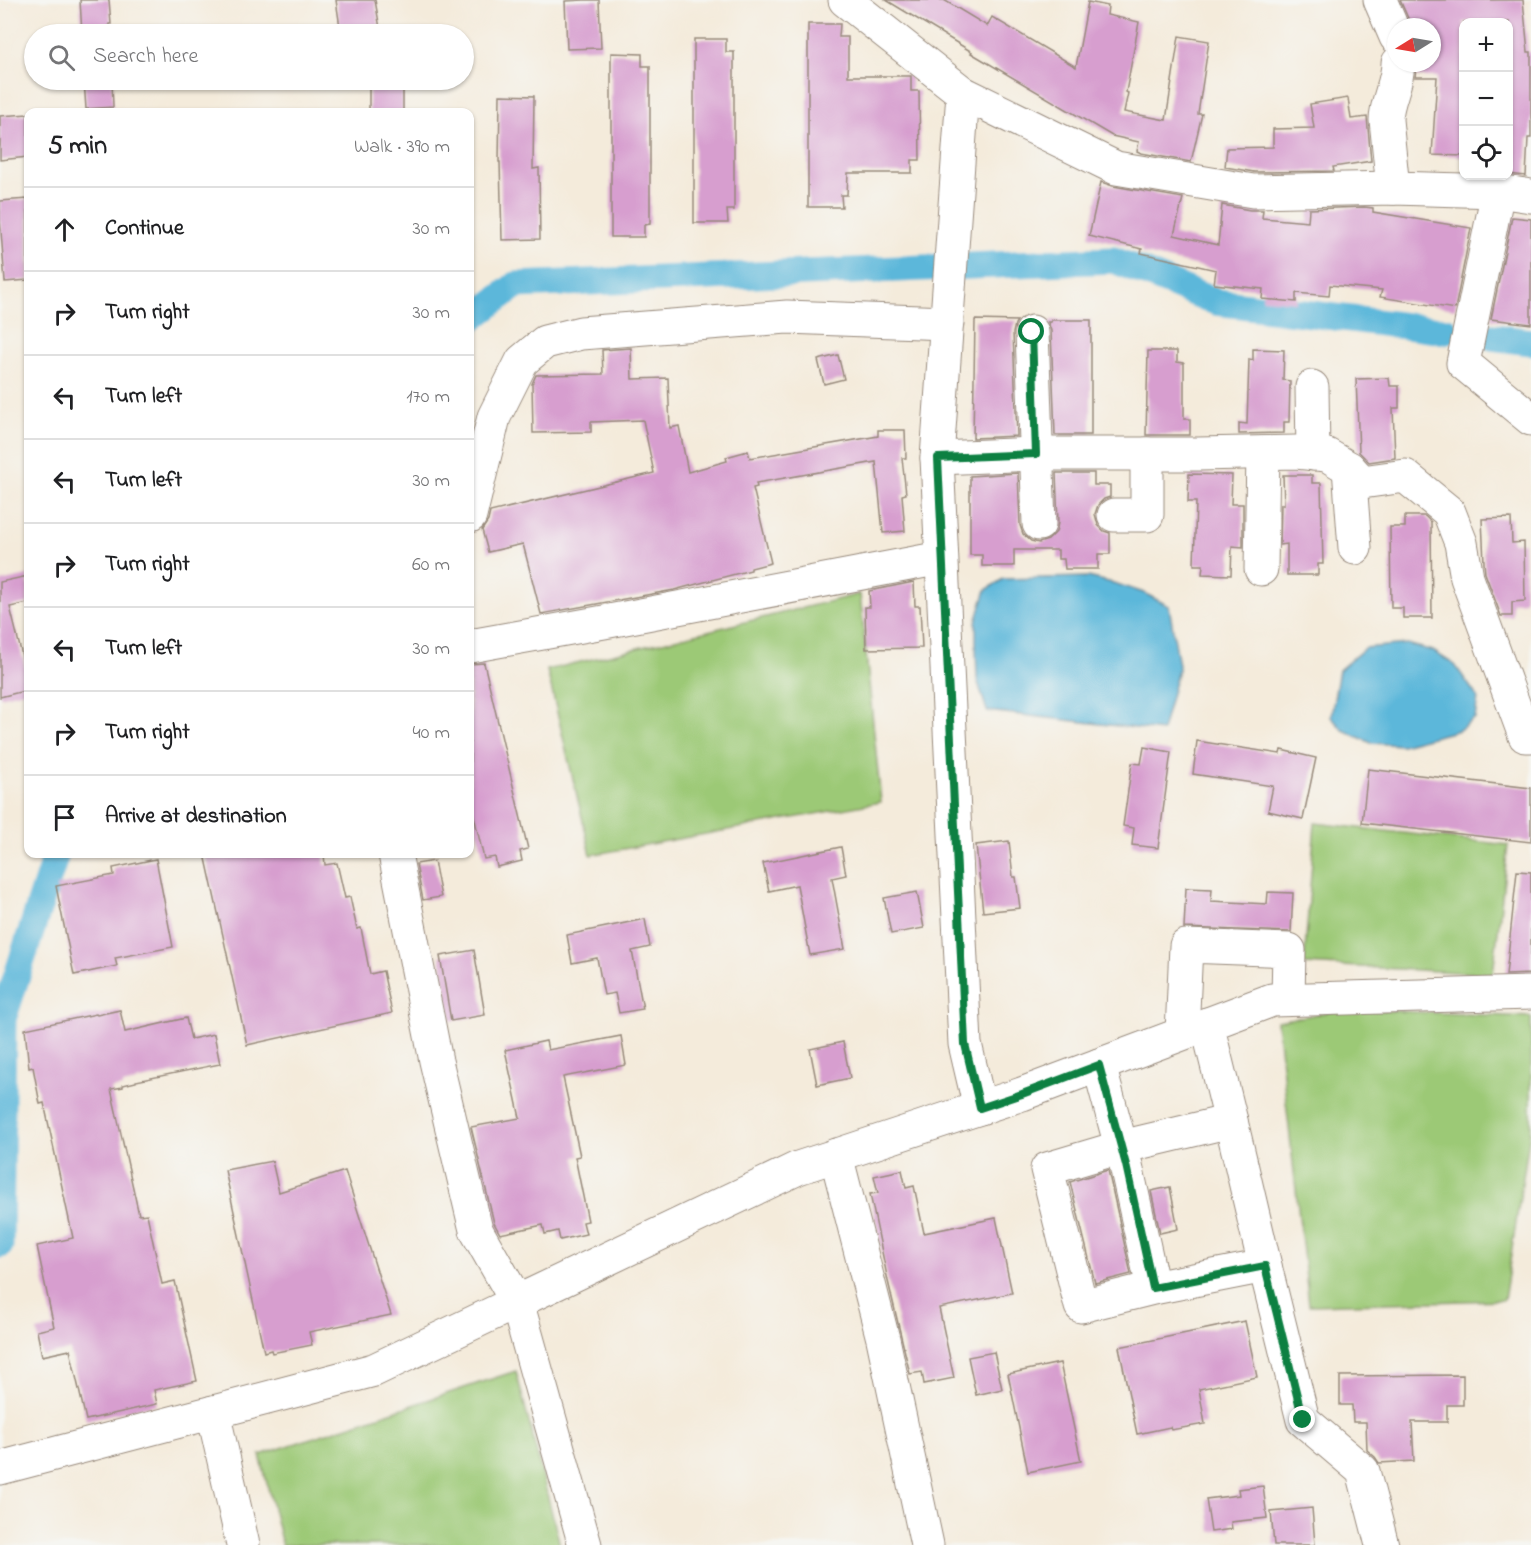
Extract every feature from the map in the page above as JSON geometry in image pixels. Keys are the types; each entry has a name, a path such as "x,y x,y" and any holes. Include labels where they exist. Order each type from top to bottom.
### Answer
{"street":[{"path":"845,0 963,93 1116,168 1252,191 1393,188 1498,191 1531,196"},
{"path":"1380,0 1388,18"},
{"path":"1393,188 1386,111 1397,72"},
{"path":"963,93 938,458 965,1044 980,1108"},
{"path":"1498,191 1463,363 1531,419"},
{"path":"474,500 494,417 522,361 544,342 581,333 787,317 947,323"},
{"path":"1032,332 1039,524"},
{"path":"1312,387 1313,454"},
{"path":"1261,569 1263,453"},
{"path":"938,458 1036,454 1296,453 1327,455 1349,468 1362,482 1405,476 1449,512 1461,543 1467,578 1525,736 1531,736"},
{"path":"1114,515 1147,515 1147,454"},
{"path":"1349,468 1355,548"},
{"path":"474,645 941,558"},
{"path":"396,858 436,1061 476,1230 517,1302 585,1545"},
{"path":"1288,999 1289,950 1186,946 1194,1029 1231,1121 1303,1420 1363,1471 1382,1545"},
{"path":"5,1466 374,1370 798,1168 1022,1094 1272,1000 1531,993"},
{"path":"1099,1065 1121,1147 1153,1288"},
{"path":"1231,1121 1121,1147 1047,1169 1081,1306 1153,1288 1265,1266"},
{"path":"836,1155 883,1339 927,1545"},
{"path":"213,1412 243,1545"}],"green space":[{"path":"860,594 881,802 591,855 547,670"},
{"path":"1315,823 1508,845 1493,974 1304,964"},
{"path":"1347,1009 1531,1017 1531,1126 1504,1300 1309,1305 1277,1021"},
{"path":"516,1371 560,1545 282,1545 260,1455"}],"water":[{"path":"1088,577 1144,593 1169,606 1179,666 1162,731 987,711 977,679 976,649 976,622 986,590 1003,579"},
{"path":"1407,644 1433,651 1455,665 1478,698 1475,718 1459,730 1402,745 1371,743 1343,730 1331,717 1339,670 1365,648"}],"building":[{"path":"80,0 109,0 111,24 81,24"},
{"path":"336,0 375,0 379,24 340,24"},
{"path":"599,0 601,48 567,49 565,1"},
{"path":"886,0 944,0 987,26 992,17 1076,67 1088,2 1108,6 1107,15 1139,22 1124,112 1166,120 1179,36 1209,41 1198,114 1202,114 1191,162 1137,151 1139,142 1112,136"},
{"path":"1400,0 1523,0 1528,52 1531,52 1531,138 1528,138 1526,176 1513,174 1513,18 1459,18 1459,156 1432,155 1437,77 1415,77 1416,72 1441,72 1441,18 1408,18"},
{"path":"808,24 840,24 839,37 848,37 848,76 911,76 911,91 919,91 920,160 912,160 912,173 848,173 847,195 841,195 842,207 808,207"},
{"path":"694,39 726,39 726,52 734,52 734,210 727,210 728,223 694,223"},
{"path":"611,53 642,54 642,66 650,66 650,224 644,225 644,237 611,237"},
{"path":"85,90 112,90 113,107 86,108"},
{"path":"369,90 403,90 403,108 369,108"},
{"path":"500,95 534,96 533,169 539,168 540,239 502,240 499,162"},
{"path":"1348,98 1351,119 1367,117 1371,161 1333,167 1334,171 1254,172 1225,167 1227,148 1273,147 1273,129 1314,128 1310,104"},
{"path":"24,114 24,157 0,160 0,116"},
{"path":"1101,182 1183,198 1174,235 1218,245 1222,205 1263,210 1262,218 1308,222 1309,209 1364,207 1373,208 1373,212 1471,228 1455,309 1380,297 1382,290 1330,285 1329,296 1296,293 1296,302 1262,299 1263,289 1214,284 1216,270 1141,253 1142,249 1089,236"},
{"path":"24,199 24,280 5,282 0,201"},
{"path":"1512,217 1531,219 1531,324 1491,319"},
{"path":"975,320 1017,321 1013,333 1017,436 973,438"},
{"path":"1051,320 1091,320 1091,435 1055,435 1051,331 1048,322"},
{"path":"631,348 632,379 668,378 670,428 679,426 688,472 727,461 726,457 748,451 750,458 878,436 878,430 905,430 906,458 902,458 906,494 902,495 905,531 883,533 876,462 756,483 757,487 753,488 771,563 674,590 541,614 523,544 488,552 482,530 488,521 490,512 654,473 643,420 591,422 591,432 533,433 532,384 536,375 603,374 602,350"},
{"path":"1253,349 1284,350 1283,380 1290,381 1289,422 1284,422 1284,433 1239,434 1239,423 1247,424 1249,359 1253,360"},
{"path":"1148,351 1177,351 1177,362 1184,363 1184,419 1190,419 1190,435 1146,435"},
{"path":"838,355 844,379 824,384 818,360"},
{"path":"1389,378 1390,386 1399,386 1399,408 1393,408 1395,458 1369,462 1359,452 1356,379"},
{"path":"1018,473 1020,525 1023,534 1031,541 1039,543 1048,540 1056,532 1058,523 1056,473 1094,473 1094,485 1110,485 1110,497 1098,505 1095,514 1098,525 1110,533 1110,554 1098,554 1098,569 1065,569 1064,559 1058,559 1058,550 1014,550 1014,566 982,566 982,555 970,555 970,476"},
{"path":"1189,474 1232,475 1231,504 1243,504 1243,547 1232,546 1231,575 1202,574 1203,565 1194,565 1196,502 1188,502"},
{"path":"1283,475 1312,475 1312,483 1321,483 1323,564 1318,564 1318,575 1287,575 1287,544 1280,545 1281,504 1284,504"},
{"path":"1405,516 1425,516 1431,522 1432,618 1403,618 1403,608 1391,608 1390,527 1405,527"},
{"path":"1511,518 1512,543 1524,542 1525,601 1512,602 1512,616 1501,616 1485,573 1482,519"},
{"path":"24,577 24,604 10,607 24,664 24,691 0,697 0,582"},
{"path":"914,582 915,606 920,606 922,648 866,649 865,607 870,607 869,591"},
{"path":"484,663 528,849 520,851 522,861 497,867 495,857 484,859 474,816 474,664"},
{"path":"1197,741 1280,754 1281,750 1316,758 1303,819 1268,811 1273,786 1193,774"},
{"path":"1144,747 1171,752 1158,848 1132,845 1134,828 1123,826 1132,763 1141,764"},
{"path":"1368,769 1531,788 1531,842 1362,823"},
{"path":"1009,841 1013,877 1016,877 1020,908 983,912 976,845"},
{"path":"841,847 846,875 832,878 845,949 810,955 797,885 769,891 763,863"},
{"path":"206,858 324,858 325,865 337,863 345,898 350,897 357,929 361,928 370,974 383,971 392,1013 247,1045"},
{"path":"156,859 173,947 115,958 117,966 74,975 56,886 114,875 113,868"},
{"path":"434,861 441,897 423,900 416,864"},
{"path":"1517,871 1531,872 1531,974 1506,975"},
{"path":"1186,888 1212,889 1211,901 1267,904 1268,892 1293,893 1291,932 1184,928"},
{"path":"917,892 924,928 891,934 884,898"},
{"path":"645,919 650,947 632,951 643,1009 619,1013 615,993 604,995 597,958 572,963 567,935"},
{"path":"474,950 485,1015 451,1021 440,956"},
{"path":"120,1010 125,1032 186,1018 191,1039 214,1034 220,1064 136,1081 111,1089 139,1215 147,1214 162,1284 175,1281 197,1381 154,1390 157,1404 86,1420 70,1350 42,1356 37,1331 54,1327 37,1246 73,1238 44,1103 40,1104 33,1067 29,1068 25,1029"},
{"path":"621,1036 626,1065 563,1077 580,1156 575,1157 588,1221 583,1222 586,1234 560,1240 558,1231 545,1234 543,1225 500,1234 494,1223 471,1127 520,1118 505,1050 546,1041 548,1050"},
{"path":"843,1042 850,1078 817,1085 810,1049"},
{"path":"272,1161 279,1192 345,1171 391,1315 309,1332 312,1345 272,1353 271,1350 264,1352 225,1170"},
{"path":"902,1170 906,1188 914,1186 924,1233 996,1218 1012,1293 939,1308 954,1378 924,1384 922,1372 910,1374 870,1194 878,1193 874,1176"},
{"path":"1108,1170 1131,1274 1095,1283 1070,1182"},
{"path":"1170,1187 1178,1229 1160,1233 1151,1191"},
{"path":"1245,1321 1257,1377 1199,1389 1205,1424 1171,1430 1170,1427 1137,1434 1119,1347"},
{"path":"994,1352 1002,1389 976,1395 968,1357"},
{"path":"1060,1363 1081,1461 1028,1472 1008,1374"},
{"path":"1463,1375 1463,1405 1447,1405 1447,1422 1412,1422 1414,1461 1379,1463 1367,1450 1366,1422 1353,1422 1352,1405 1340,1405 1340,1376"},
{"path":"1263,1486 1267,1518 1231,1522 1232,1529 1211,1532 1206,1499 1239,1495 1238,1489"},
{"path":"1312,1508 1315,1545 1274,1545 1271,1512"}],"waterway":[{"path":"474,317 516,285 1114,260 1216,302 1446,331"},
{"path":"1492,337 1531,342"},
{"path":"0,1245 3,1019 55,858"}],"route":[{"path":"1032,332 1036,454 938,458 965,1044 980,1108 1099,1065 1126,1165 1153,1288 1265,1266 1303,1420"}]}
